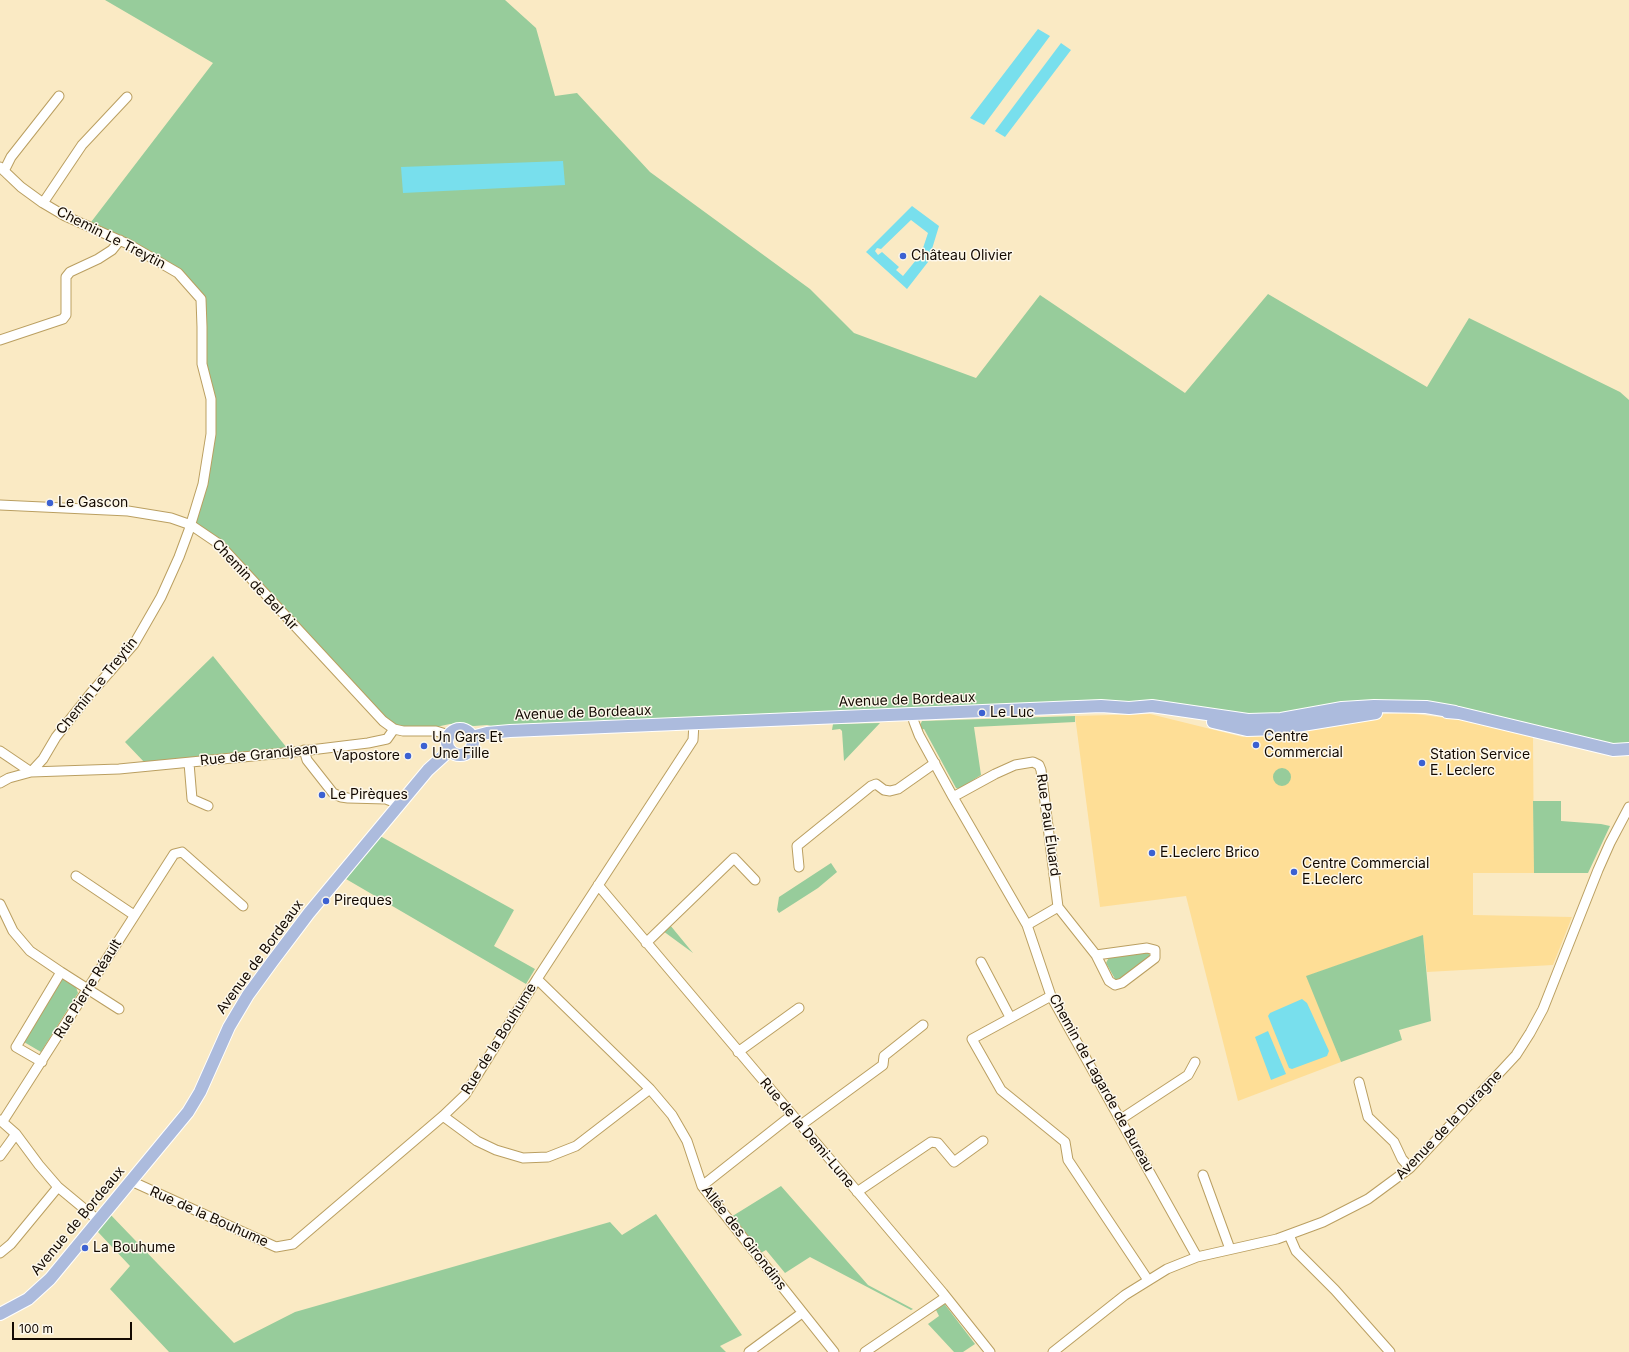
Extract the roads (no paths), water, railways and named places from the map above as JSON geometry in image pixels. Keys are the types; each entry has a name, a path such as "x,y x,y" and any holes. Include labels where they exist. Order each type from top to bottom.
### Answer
{"main road":[{"name":"Avenue de Bordeaux","path":"472,737 487,733 510,731 1101,706 1129,708 1152,706 1248,720 1281,719 1342,708 1365,706 1426,707 1455,712"},
{"path":"1129,708 1177,714 1247,730 1278,729 1351,716 1404,709 1455,712 1613,750 1629,749"},
{"path":"462,729 468,732 472,737 473,745 468,752 461,755 450,750 447,742 449,735 455,730 462,729"},
{"name":"Avenue de Bordeaux","path":"0,1314 19,1304 38,1291 50,1279 188,1112 200,1092 228,1027 248,995 295,931 399,804 428,770 450,750"}],"street":[{"path":"2,169 59,96"},
{"path":"43,203 82,145 126,97"},
{"name":"Chemin Le Treytin","path":"2,169 21,187 43,203 65,216 120,240 178,273 201,299 202,364 211,399 210,434 203,484 191,525 179,557 160,597 134,644 56,737 43,759 30,772"},
{"path":"0,340 63,320 66,315 66,277 70,272 98,259 112,250 120,240"},
{"name":"Chemin de Bel Air","path":"0,506 128,511 171,518 191,525 219,544 374,713 394,729"},
{"name":"Chemin de Lagarde de Bureau","path":"912,715 914,722 953,797 1027,925 1051,996 1197,1257"},
{"name":"Rue de la Bouhume","path":"131,1181 276,1247 293,1244 443,1116 464,1095 537,979 693,740 694,723"},
{"path":"394,729 412,732 436,731 449,735"},
{"name":"Rue de Grandjean","path":"0,783 9,778 30,772 119,769 189,763 294,752 384,740 387,739 394,729"},
{"path":"304,750 307,760 333,793 341,797 348,798 386,799 399,804"},
{"path":"0,751 30,772"},
{"name":"Rue Paul Éluard","path":"953,797 1015,765 1033,762 1039,764 1058,907"},
{"name":"Rue de Grandjean","path":"189,763 192,799 208,806"},
{"path":"799,867 797,846 871,786 876,784 884,790 890,791 898,789 935,763"},
{"name":"Avenue de la Duragne","path":"1052,1352 1125,1295 1148,1280 1178,1264 1197,1257 1289,1235 1323,1222 1368,1200 1410,1168 1504,1069 1516,1055 1530,1033 1543,1009 1610,842 1629,807"},
{"name":"Rue Pierre Réault","path":"1,1120 42,1062 174,854 182,852 243,906"},
{"path":"646,943 734,858 755,880"},
{"path":"76,876 134,915"},
{"name":"Rue de la Demi-Lune","path":"598,886 946,1296 990,1352"},
{"path":"0,904 12,931 30,951 120,1008"},
{"path":"1027,925 1058,907 1096,955 1109,981 1115,985 1122,983 1155,958 1155,950 1147,948 1096,955"},
{"path":"981,962 1010,1017"},
{"path":"42,1062 16,1047 61,972"},
{"name":"Allée des Girondins","path":"537,979 650,1089 672,1115 687,1141 702,1186 834,1352"},
{"path":"1051,996 972,1039 1000,1090 1065,1142 1068,1160 1148,1280"},
{"path":"738,1052 799,1008"},
{"path":"800,1125 883,1065 884,1056 923,1025"},
{"path":"1121,1119 1188,1075 1195,1062"},
{"path":"1359,1082 1368,1118 1394,1142 1402,1159 1410,1168"},
{"path":"443,1116 477,1141 496,1150 524,1158 548,1157 581,1142 650,1089"},
{"path":"702,1186 792,1115"},
{"path":"1,1120 16,1134 39,1165 58,1187 99,1221"},
{"path":"0,1156 16,1134"},
{"path":"857,1192 931,1142 938,1143 954,1162 983,1141"},
{"path":"1204,1175 1230,1249"},
{"path":"0,1253 11,1244 58,1187"},
{"path":"1289,1235 1296,1251 1335,1290 1390,1352"},
{"path":"865,1352 946,1296"},
{"path":"749,1352 802,1312"}],"water":[{"path":"1038,29 1050,36 984,125 970,118"},
{"path":"1061,43 1071,50 1005,137 995,131"},
{"path":"563,161 565,185 403,193 401,167"},
{"path":"912,206 939,226 928,262 907,289 866,252","holes":["911,220 928,233 921,254 903,276 896,270 899,267 882,252 878,255 875,251 877,248 881,249"]},
{"path":"1302,999 1307,1003 1329,1051 1327,1056 1292,1069 1289,1068 1268,1016 1270,1013"},
{"path":"1268,1031 1286,1074 1271,1080 1255,1037"}],"place":[{"name":"Château Olivier","path":"903,256"},
{"name":"Le Gascon","path":"50,503"},
{"name":"Le Luc","path":"982,713"},
{"name":"Centre Commercial","path":"1256,745"},
{"name":"Un Gars Et Une Fille","path":"424,746"},
{"name":"Vapostore","path":"408,756"},
{"name":"Station Service E. Leclerc","path":"1422,763"},
{"name":"Le Pirèques","path":"322,795"},
{"name":"E.Leclerc Brico","path":"1152,853"},
{"name":"Centre Commercial E.Leclerc","path":"1294,872"},
{"name":"Pireques","path":"326,901"},
{"name":"La Bouhume","path":"85,1248"}]}
